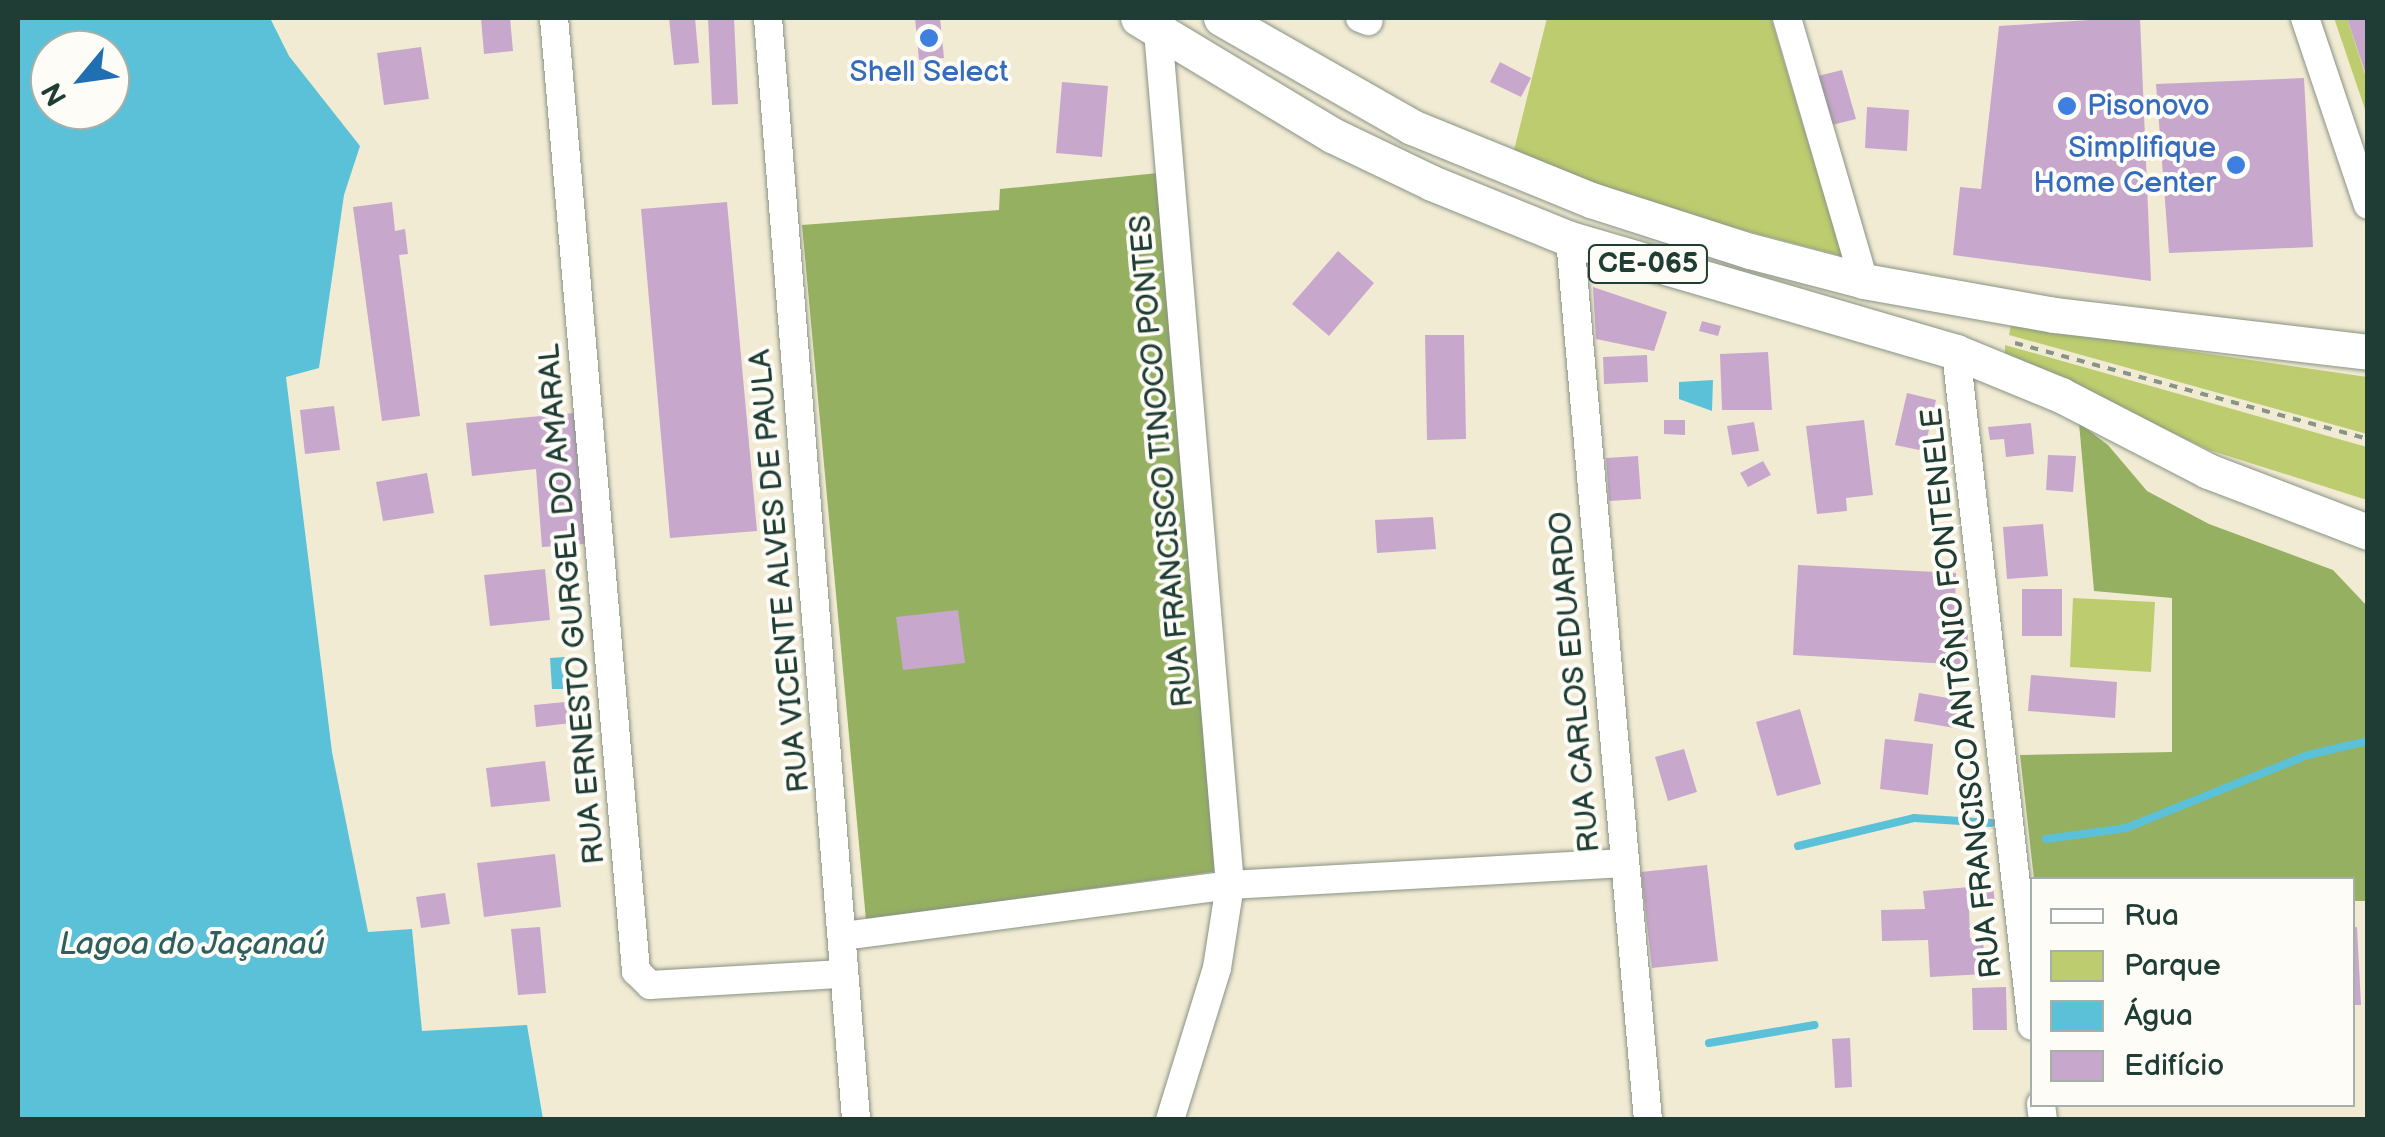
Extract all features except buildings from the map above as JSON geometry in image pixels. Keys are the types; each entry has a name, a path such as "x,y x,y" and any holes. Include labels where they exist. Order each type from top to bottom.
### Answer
{"main road":[{"name":"CE-065","path":"1221,18 1317,77 1476,155 1591,200 1864,281 2054,315 2368,352"},
{"name":"CE-065","path":"1148,24 1332,135 1570,239 1956,352 2061,395 2208,471 2351,517 2368,532"}],"street":[{"name":"RUA ERNESTO GURGEL DO AMARAL","path":"554,18 636,971 650,985 844,974"},
{"name":"RUA VICENTE ALVES DE PAULA","path":"768,18 856,1120"},
{"path":"1787,18 1864,281"},
{"path":"2305,18 2368,204"},
{"name":"RUA FRANCISCO TINOCO PONTES","path":"1148,24 1230,885 1217,968 1170,1120"},
{"name":"RUA CARLOS EDUARDO","path":"1570,239 1648,1120"},
{"name":"RUA FRANCISCO ANTÔNIO FONTENELE","path":"1956,352 2030,1008"},
{"path":"842,936 1230,885 1624,863"}],"green space":[{"path":"1547,18 1771,18 1842,256 1670,211 1513,154"},
{"path":"2334,18 2347,18 2367,80 2367,115"},
{"path":"1158,173 1218,871 866,920 802,225 999,210 1000,189"},
{"path":"2011,325 2367,377 2367,434 2009,335"},
{"path":"2005,345 2367,447 2367,500 2209,450 2005,354"},
{"path":"2079,423 2108,445 2147,491 2209,524 2333,570 2367,606 2367,901 2355,901 2355,877 2034,877 2020,755 2172,752 2172,598 2094,591"},
{"path":"2073,598 2155,602 2151,672 2070,667"}],"water":[{"name":"Lagoa do Jaçanaú","path":"18,18 270,18 289,56 360,146 344,195 319,368 286,377 332,752 368,932 412,929 422,1031 527,1025 543,1119 18,1119"},
{"path":"1713,380 1712,411 1679,399 1679,382"},
{"path":"565,657 567,689 552,689 550,658"}],"waterway":[{"path":"2046,839 2126,828 2308,755 2368,741"},
{"path":"1798,846 1914,818 1991,823"},
{"path":"1709,1043 1814,1025"}],"place":[{"name":"Shell Select","path":"929,38"},
{"name":"Pisonovo","path":"2067,106"},
{"name":"Simplifique Home Center","path":"2236,165"}]}
